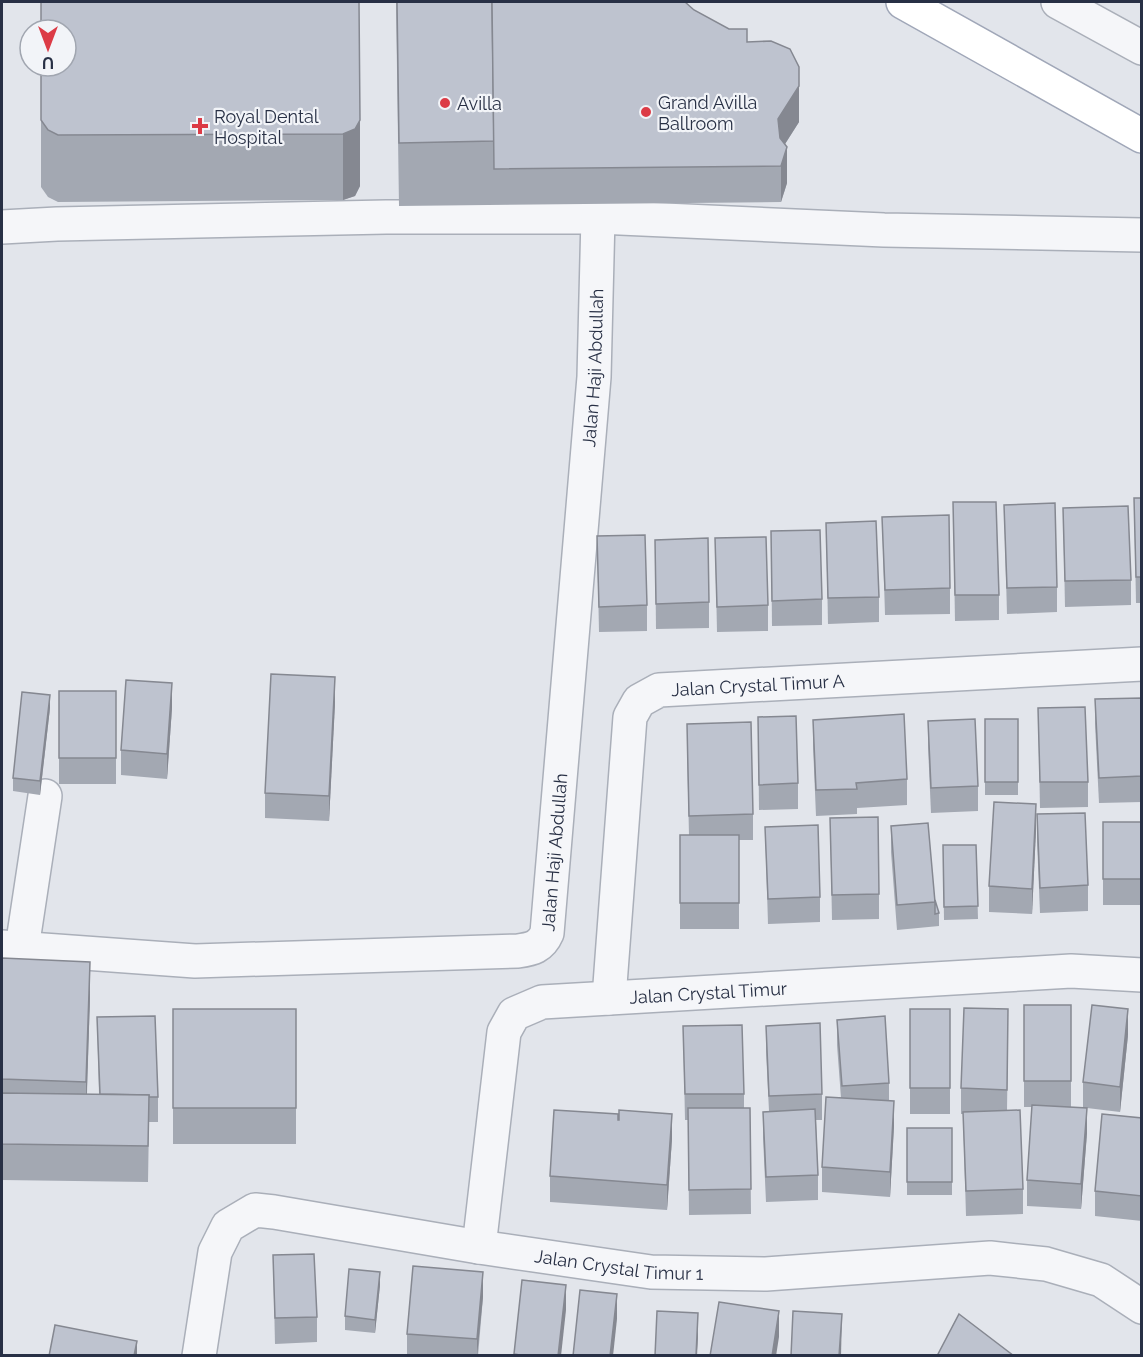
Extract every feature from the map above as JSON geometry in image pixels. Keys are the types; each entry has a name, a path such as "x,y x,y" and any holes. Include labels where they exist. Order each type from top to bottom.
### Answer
{"main road":[{"path":"903,2 1142,136"}],"street":[{"path":"1058,2 1142,48"},
{"path":"2,227 68,223 386,217 598,217 884,230 1142,235"},
{"name":"Jalan Haji Abdullah","path":"12,948 195,962 518,951 537,947 544,940 547,933 594,377 598,217"},
{"name":"Jalan Crystal Timur A","path":"609,998 630,717 639,701 659,690 1142,664"},
{"path":"12,948 45,796"},
{"name":"Jalan Crystal Timur","path":"479,1247 504,1032 514,1014 542,1002 1071,971 1142,975"},
{"name":"Jalan Crystal Timur 1","path":"199,1356 215,1252 228,1226 255,1210 479,1247 651,1272 766,1274 990,1258 1046,1264 1101,1280 1142,1307"}],"building":[{"name":"Royal Dental Hospital","path":"41,2 359,2 360,120 355,129 343,134 58,135 48,130 41,120 41,78 78,78 78,18 41,18"},
{"name":"Avilla","path":"397,2 492,2 494,141 399,143"},
{"name":"Grand Avilla Ballroom","path":"492,2 685,2 694,10 729,29 747,29 747,42 771,41 790,49 799,67 799,86 778,119 780,138 787,147 781,166 494,169"},
{"path":"1134,498 1142,498 1142,577 1136,577"},
{"path":"953,502 996,502 999,595 955,595"},
{"path":"1055,503 1057,587 1007,588 1004,505"},
{"path":"1128,506 1131,580 1065,581 1063,508"},
{"path":"949,515 950,588 885,590 882,517"},
{"path":"876,521 879,597 828,598 826,523"},
{"path":"820,530 822,599 772,601 771,531"},
{"path":"645,535 647,605 599,607 597,536"},
{"path":"766,537 768,605 717,607 715,538"},
{"path":"708,538 709,602 656,604 655,540"},
{"path":"271,674 335,677 329,796 265,793"},
{"path":"126,680 172,683 167,754 121,750"},
{"path":"59,691 116,691 116,758 59,758"},
{"path":"22,692 50,695 40,781 13,778"},
{"path":"1142,698 1142,776 1099,778 1095,699"},
{"path":"1085,707 1088,782 1040,782 1038,708"},
{"path":"904,714 907,779 856,783 857,789 816,790 813,720"},
{"path":"796,716 798,783 759,785 758,717"},
{"path":"975,719 978,786 931,788 928,721"},
{"path":"985,719 1018,719 1018,782 985,782"},
{"path":"751,722 753,814 689,816 687,724"},
{"path":"994,802 1036,804 1032,889 989,886"},
{"path":"1085,813 1088,885 1040,888 1037,814"},
{"path":"878,817 879,894 832,895 830,818"},
{"path":"1103,822 1142,822 1142,879 1103,879"},
{"path":"928,823 935,902 897,905 891,826"},
{"path":"818,825 820,897 768,899 765,827"},
{"path":"680,835 739,835 739,903 680,903"},
{"path":"943,845 976,845 978,906 944,907"},
{"path":"935,900 939,913 935,914"},
{"path":"2,958 90,962 86,1082 2,1079"},
{"path":"1024,1005 1071,1005 1071,1081 1024,1081"},
{"path":"1092,1005 1128,1009 1120,1087 1083,1082"},
{"path":"964,1008 1008,1009 1007,1090 961,1088"},
{"path":"173,1009 296,1009 296,1108 173,1108"},
{"path":"910,1009 950,1009 950,1088 910,1088"},
{"path":"155,1016 158,1097 100,1094 97,1017"},
{"path":"885,1016 889,1083 842,1086 837,1020"},
{"path":"820,1023 822,1094 769,1096 766,1026"},
{"path":"742,1025 744,1094 685,1094 683,1026"},
{"path":"2,1093 149,1095 148,1146 2,1144"},
{"path":"826,1097 894,1101 890,1172 822,1167"},
{"path":"1032,1105 1087,1108 1081,1184 1027,1180"},
{"path":"688,1108 750,1108 751,1189 689,1190"},
{"path":"815,1109 818,1175 766,1177 763,1112"},
{"path":"554,1110 618,1114 618,1120 619,1110 672,1114 667,1185 550,1176"},
{"path":"1020,1110 1023,1189 966,1191 963,1112"},
{"path":"1102,1114 1142,1118 1142,1196 1095,1191"},
{"path":"907,1128 952,1128 952,1182 907,1182"},
{"path":"314,1254 317,1317 275,1318 273,1255"},
{"path":"413,1266 483,1272 477,1339 407,1334"},
{"path":"349,1269 380,1272 375,1320 345,1316"},
{"path":"522,1280 566,1285 558,1356 514,1354"},
{"path":"580,1290 617,1294 610,1356 573,1356"},
{"path":"719,1302 779,1311 772,1356 710,1356"},
{"path":"657,1311 698,1313 696,1356 655,1356"},
{"path":"793,1311 842,1314 839,1356 791,1356"},
{"path":"959,1314 1014,1356 937,1356"},
{"path":"55,1325 137,1341 134,1356 49,1356"}],"place":[{"name":"Avilla","path":"445,103"},
{"name":"Grand Avilla Ballroom","path":"646,112"},
{"name":"Royal Dental Hospital","path":"200,126"}]}
